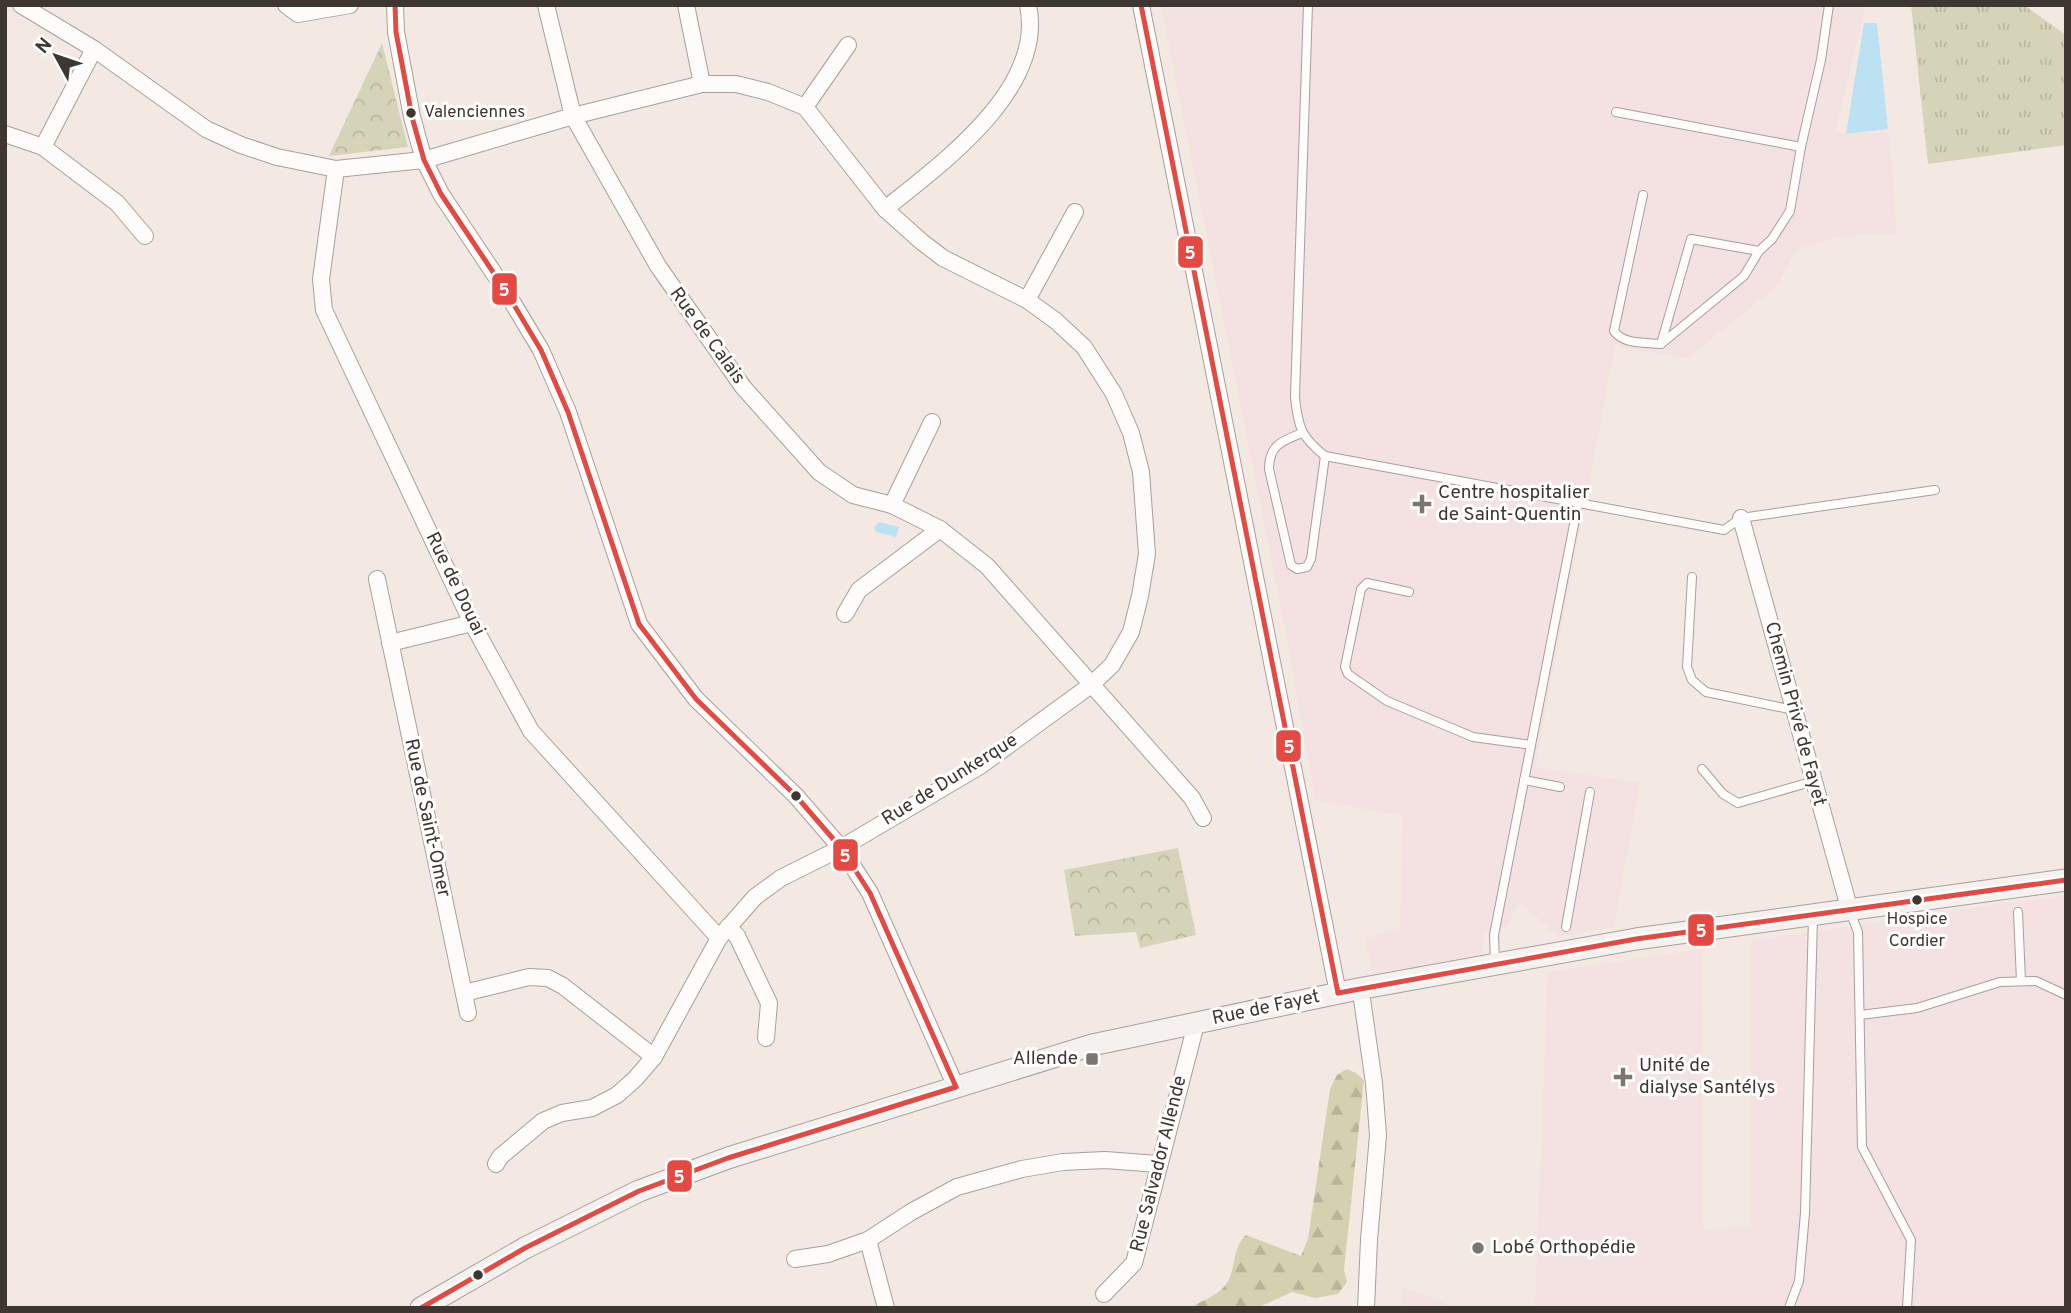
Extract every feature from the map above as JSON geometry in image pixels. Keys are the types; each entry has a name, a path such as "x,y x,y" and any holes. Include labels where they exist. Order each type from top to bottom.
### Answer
{"main road":[{"name":"Rue de Fayet","path":"421,1308 524,1248 639,1191 728,1158 1092,1045 1348,991 1636,939 2066,880"}],"street":[{"name":"Rue de Dunkerque","path":"21,5 94,49 206,129 241,145 278,157 336,169 424,160 573,116 702,84 736,84 768,92 805,107 885,209 943,258 1027,300 1056,321 1092,359 1114,394 1131,433 1141,472 1147,554 1140,596 1130,632 1112,665 1091,685 980,766 841,848 781,878 755,897 724,933 654,1057 635,1079 617,1094 592,1108 562,1113 544,1121 500,1157 496,1164"},
{"path":"286,5 298,13 350,5"},
{"path":"395,5 400,56 424,160 442,194 541,350 568,412 639,624 695,699 796,796 841,848 870,893 956,1087"},
{"name":"Rue de Calais","path":"546,5 573,116 658,266 743,387 819,472 853,495 892,505 940,529 988,566 1091,685"},
{"path":"686,5 702,84"},
{"path":"885,209 955,153 1007,92 1027,52 1032,23 1028,5"},
{"path":"1141,5 1348,991 1362,999 1374,1083 1378,1135 1366,1308"},
{"path":"805,107 848,45"},
{"path":"43,146 94,49"},
{"path":"5,134 43,146 117,203 145,236"},
{"name":"Rue de Douai","path":"336,169 321,279 324,310 472,623 531,731 724,933 737,936 769,1003 766,1038"},
{"path":"1027,300 1075,212"},
{"path":"892,505 932,422"},
{"name":"Chemin Privé de Fayet","path":"1741,518 1850,911"},
{"path":"845,614 859,590 940,529"},
{"name":"Rue de Saint-Omer","path":"377,579 468,1013"},
{"path":"390,643 472,623"},
{"path":"1091,685 1192,797 1203,818"},
{"path":"464,993 529,977 548,978 563,986 654,1057"},
{"name":"Rue Salvador Allende","path":"1104,1294 1134,1263 1196,1024"},
{"path":"795,1259 828,1254 869,1240 911,1212 957,1187 1022,1169 1094,1160 1158,1164"},
{"path":"869,1240 886,1308"}],"lane":[{"path":"1308,5 1295,397 1298,424 1302,433 1310,444 1325,456 1724,530 1741,518 1935,490"},
{"path":"1643,195 1615,331 1619,337 1629,341 1661,344 1744,276 1759,251 1772,239 1790,211 1821,60 1829,5"},
{"path":"1616,111 1801,147"},
{"path":"1661,344 1691,239 1759,251"},
{"path":"1302,433 1286,439 1273,449 1269,456 1269,469 1291,565 1297,569 1307,567 1311,559 1325,456"},
{"path":"1495,965 1494,935 1578,504"},
{"path":"1692,577 1687,667 1692,680 1706,692 1794,710"},
{"path":"1409,592 1367,583 1361,589 1345,667 1348,674 1387,701 1473,737 1531,745"},
{"path":"1702,769 1723,794 1738,803 1814,781"},
{"path":"1524,779 1560,787"},
{"path":"1566,927 1590,792"},
{"path":"1850,911 1858,932 1862,1147 1911,1240 1907,1308"},
{"path":"2018,912 2021,981"},
{"path":"1789,1308 1799,1282 1805,1213 1813,915"},
{"path":"1860,1015 1917,1008 2000,982 2036,981 2066,995"}],"shaded area":[{"name":"Centre hospitalier de Saint-Quentin","path":"1161,5 1866,5 1835,133 1889,133 1897,233 1842,236 1797,249 1778,285 1688,358 1615,346 1535,767 1640,783 1614,927 1557,937 1520,901 1506,928 1484,934 1482,954 1373,974 1365,939 1400,928 1403,816 1315,800 1289,649"},
{"path":"2066,896 2066,1308 1535,1308 1548,972 1702,949 1703,1229 1751,1228 1751,941"},
{"path":"1403,1287 1458,1308 1401,1308"}],"green space":[{"path":"1911,5 2024,5 2066,35 2066,145 1928,164"},
{"path":"382,43 408,147 329,156"},
{"path":"1178,848 1196,935 1140,948 1136,932 1075,936 1064,870"},
{"path":"1347,1069 1364,1080 1344,1270 1347,1282 1338,1294 1315,1298 1292,1292 1257,1308 1189,1308 1224,1287 1231,1274 1238,1246 1246,1235 1301,1256 1308,1239 1330,1089 1337,1075"}],"water":[{"path":"1864,23 1877,23 1888,129 1846,134"},
{"path":"879,522 899,527 896,537 876,532 874,527"}],"transit line":[{"name":"5","path":"395,5 396,32 412,117 424,160 441,194 541,350 568,412 639,624 696,699 796,796 841,848 870,893 956,1087"},
{"name":"5","path":"1141,5 1338,993"},
{"name":"5","path":"1338,993 1636,939 2066,880"},
{"name":"5","path":"421,1308 525,1248 639,1191 728,1158 956,1087"}],"place":[{"name":"Valenciennes","path":"411,113"},
{"name":"Centre hospitalier de Saint-Quentin","path":"1422,504"},
{"name":"Hospice Cordier","path":"1917,900"},
{"name":"Allende","path":"1092,1059"},
{"name":"Unité de dialyse Santélys","path":"1623,1077"},
{"name":"Lobé Orthopédie","path":"1478,1248"}]}
